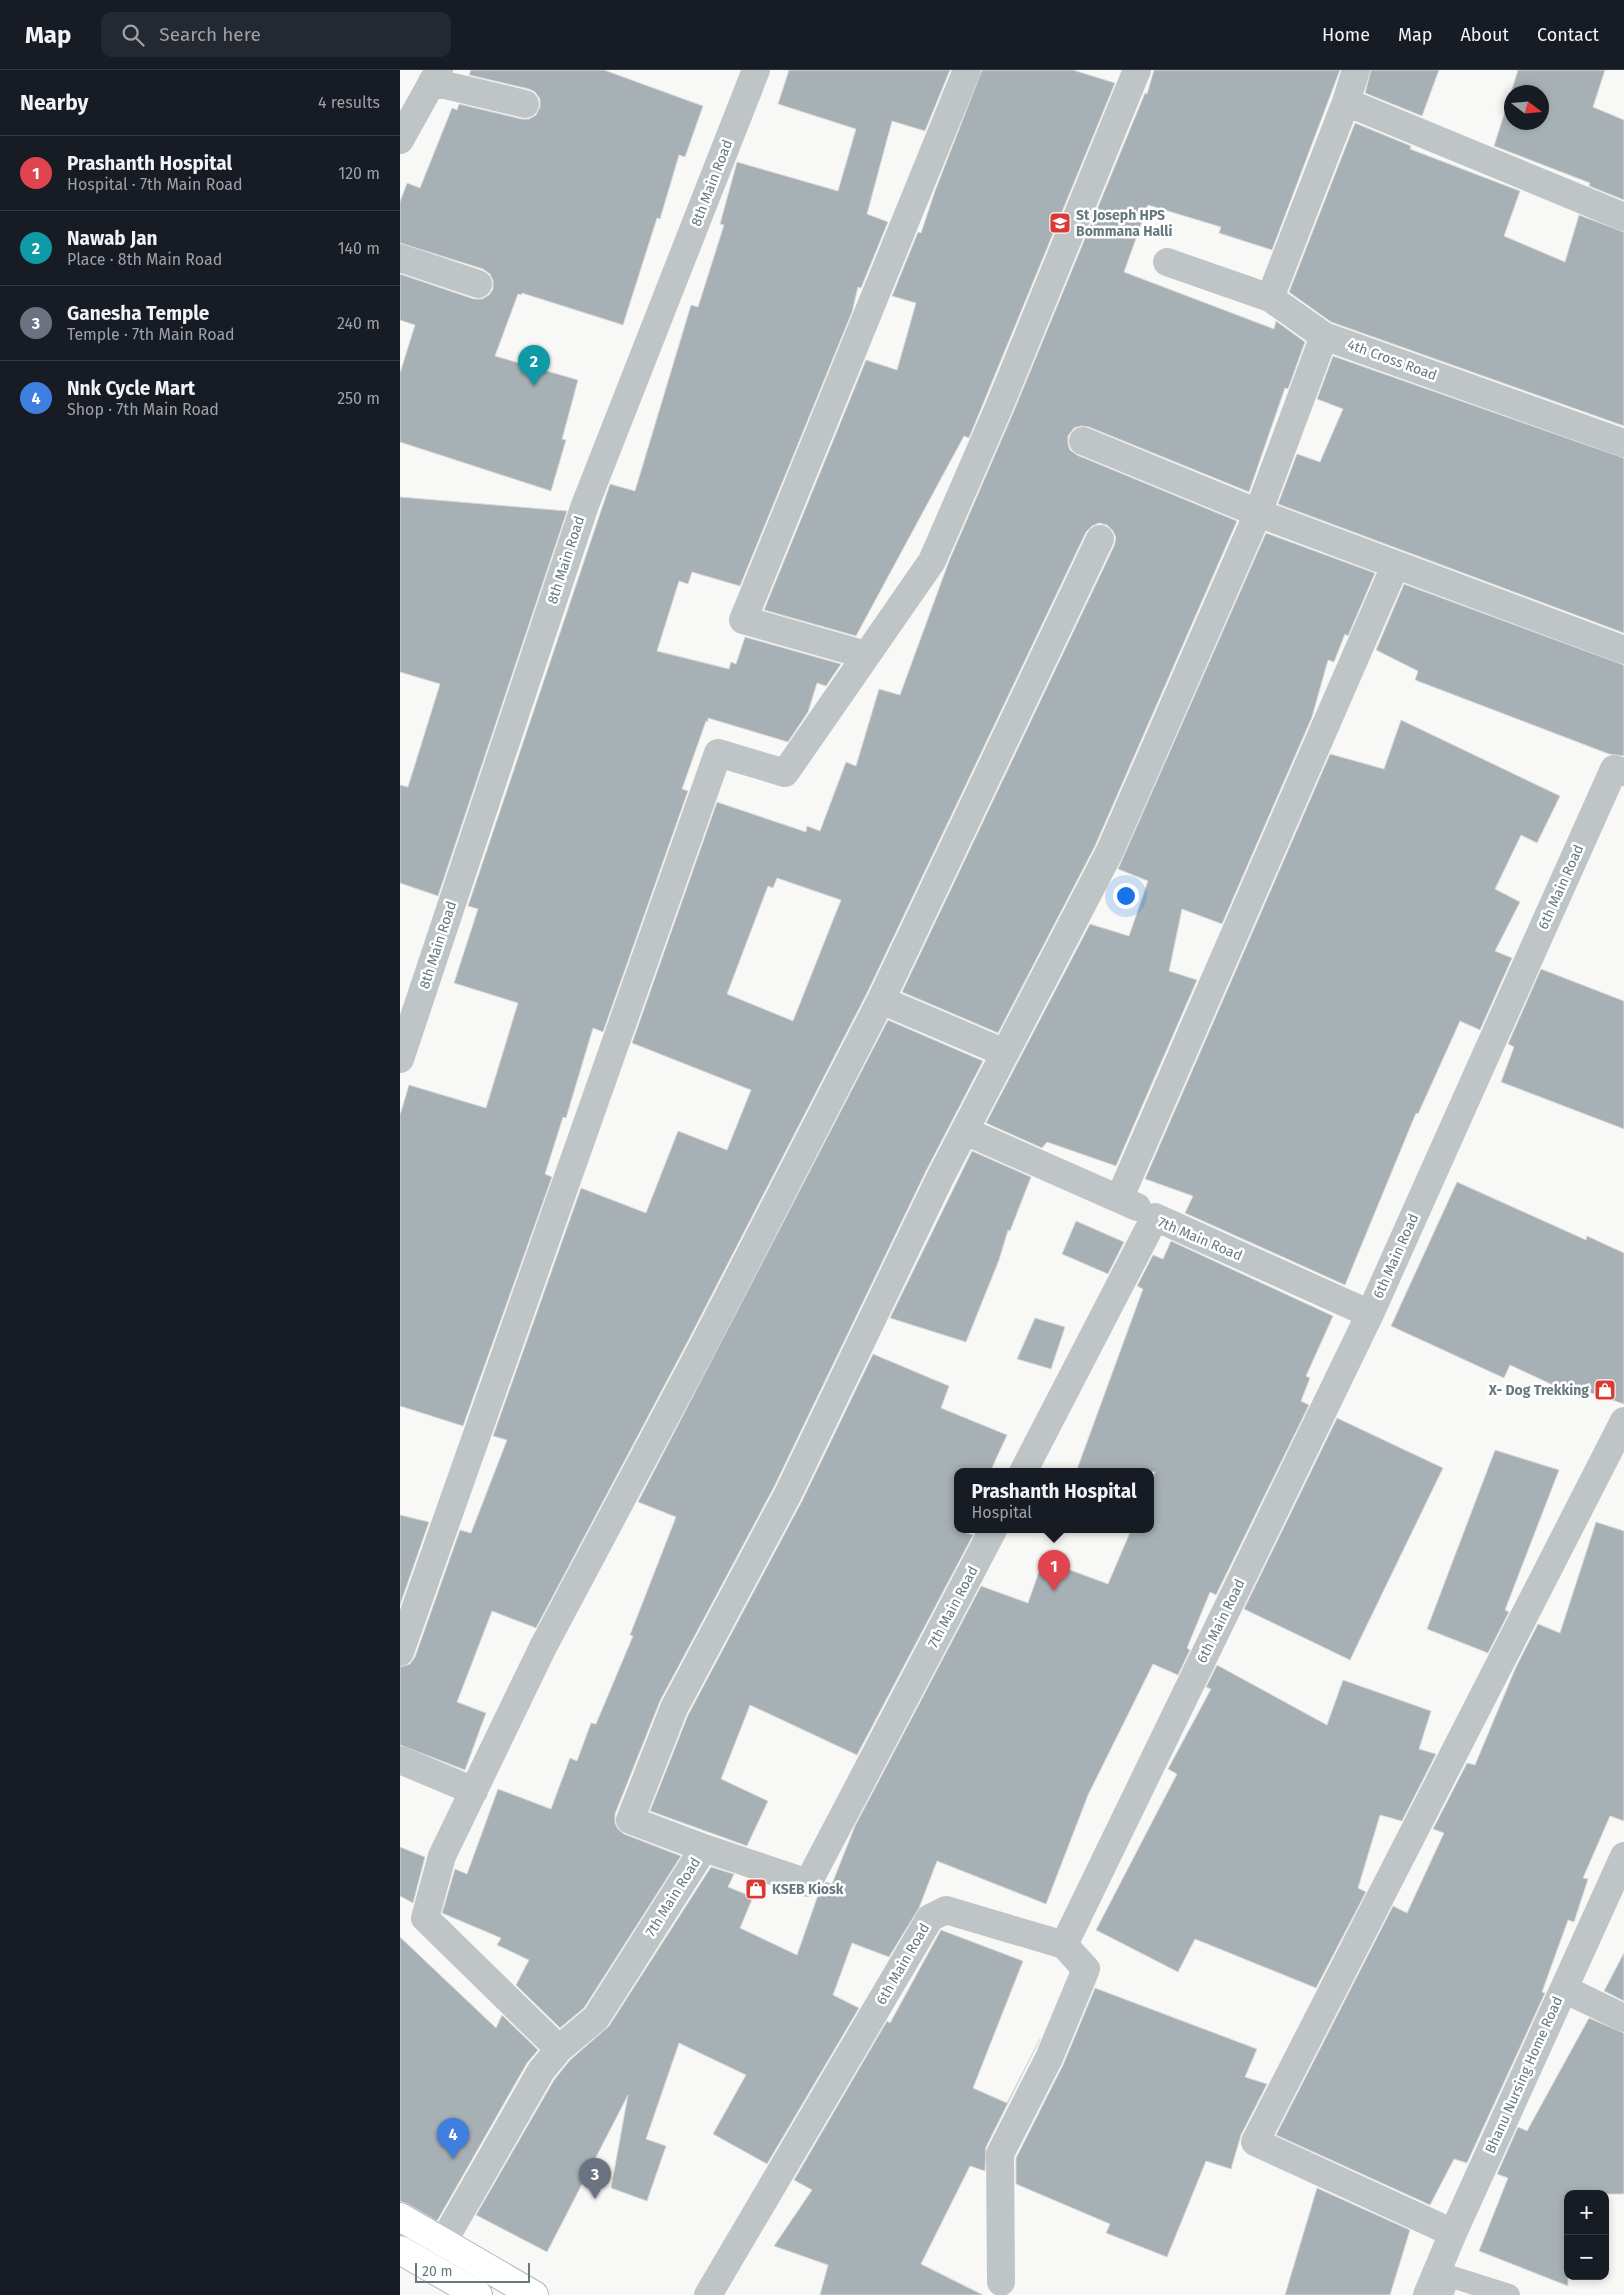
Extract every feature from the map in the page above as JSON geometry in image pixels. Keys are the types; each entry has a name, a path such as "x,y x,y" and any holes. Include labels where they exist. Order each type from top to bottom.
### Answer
{"main road":[{"path":"400,2217 534,2295"},
{"path":"400,2250 478,2295"}],"street":[{"name":"8th Main Road","path":"400,1059 585,505 756,70"},
{"path":"866,655 744,620 967,70"},
{"path":"400,1652 718,753 785,773 932,561 1002,398 1137,70"},
{"path":"1270,298 1346,102 1356,70"},
{"path":"400,140 436,76 525,104"},
{"path":"1346,102 1624,217"},
{"path":"400,258 478,284"},
{"name":"4th Cross Road","path":"1167,262 1270,298 1324,336 1624,443"},
{"path":"704,1848 630,1820 674,1708 788,1494 964,1131 1109,853 1258,513 1324,336"},
{"path":"1083,442 1258,513 1624,650"},
{"path":"560,2049 425,1918 442,1856 544,1647 707,1339 881,1000 1100,539"},
{"path":"1120,1198 1396,566"},
{"name":"6th Main Road","path":"708,2295 930,1918 946,1910 1064,1946 1370,1314 1619,771"},
{"path":"881,1000 1005,1053"},
{"path":"964,1131 1120,1198 1155,1217"},
{"name":"7th Main Road","path":"1025,1468 1155,1217 1370,1314"},
{"path":"1453,2233 1255,2142 1624,1421"},
{"name":"7th Main Road","path":"443,2242 541,2071 560,2049 596,2018 704,1848 808,1883 991,1533"},
{"path":"400,1760 474,1790"},
{"name":"Bhanu Nursing Home Road","path":"1427,2295 1453,2233 1624,1856"},
{"path":"1002,2282 1000,2154 1049,2058 1086,1969 1064,1946"},
{"path":"1564,1989 1624,2018"}],"lane":[{"path":"1442,2295 1449,2276 1509,2295"}],"building":[{"path":"471,70 604,70 703,106 685,157 679,155 660,219 657,218 623,325 522,293 521,295 518,294 495,356 578,380 562,439 566,440 551,491 400,442 400,373 415,325 400,320 400,274 474,299 482,299 489,295 493,289 493,281 490,274 483,269 400,243 400,202 407,183 420,188 452,108 457,110 459,104 522,119 529,119 536,115 540,107 540,99 535,92 469,75"},
{"path":"789,70 950,70 925,131 892,121 867,214 888,222 861,288 858,287 852,312 740,586 692,572 688,584 679,581 657,651 729,669 731,662 736,664 745,637 841,664 826,686 817,683 808,712 788,742 708,718 708,722 706,721 682,789 688,791 603,1032 593,1028 566,1118 563,1117 545,1174 552,1177 463,1426 400,1406 400,1115 409,1085 486,1108 518,1003 454,983 478,909 468,906 610,484 635,491 691,305 698,307 724,225 720,224 737,162 838,191 856,129 778,104"},
{"path":"982,70 1073,70 1115,83 969,438 964,436 856,636 764,610 866,360 897,370 916,303 892,296 918,232 921,233 935,191"},
{"path":"1154,70 1340,70 1272,250 1219,233 1221,227 1148,205 1124,272 1274,329 1276,321 1305,342 1288,389 1285,388 1249,492 1089,427 1081,426 1074,428 1068,436 1070,450 1077,455 1237,521 1095,846 998,1033 902,992 1114,546 1116,538 1113,531 1107,525 1099,523 1092,526 1086,532 867,993 688,1341 536,1628 492,1611 457,1702 486,1713 465,1770 400,1745 400,1667 410,1664 415,1657 460,1530 471,1533 507,1440 493,1436 581,1188 646,1213 678,1131 727,1150 751,1090 632,1043 717,802 806,832 807,826 820,831 846,762 856,766 879,689 900,695 949,561 1013,413 1145,93 1147,94","holes":["777,878 841,900 793,1021 727,994 768,886 773,888"]},
{"path":"1371,70 1439,70 1422,116 1365,93"},
{"path":"1518,70 1605,70 1593,107 1624,120 1624,200 1589,186 1590,183 1494,146 1504,114 1504,130 1549,130 1549,85 1513,85"},
{"path":"1355,123 1411,146 1410,149 1520,191 1504,236 1565,262 1579,215 1624,232 1624,426 1331,322 1289,292"},
{"path":"1333,356 1624,458 1624,633 1278,504 1297,454 1320,462 1343,409 1317,399"},
{"path":"400,497 567,511 438,896 400,883 400,785 408,787 440,684 400,672"},
{"path":"1266,533 1375,573 1348,636 1345,634 1334,662 1328,660 1312,717 1222,924 1182,909 1169,971 1197,980 1116,1166 1047,1142 1042,1148 986,1123 1090,924 1129,936 1148,881 1118,869"},
{"path":"1404,584 1624,665 1624,756 1609,754 1415,680 1418,671 1376,650"},
{"path":"1401,720 1560,796 1537,843 1521,835 1495,889 1520,902 1495,951 1512,958 1480,1030 1460,1021 1418,1114 1416,1113 1345,1285 1185,1213 1193,1196 1145,1179 1330,754 1384,769"},
{"path":"1541,969 1624,1001 1624,1129 1501,1082 1514,1047 1508,1044"},
{"path":"888,1020 983,1061 926,1171 774,1487 660,1701 615,1814 615,1823 624,1834 681,1856 584,2008 560,2028 516,1985 529,1960 497,1945 501,1938 442,1913 455,1869 467,1874 498,1789 551,1809 570,1758 577,1761 591,1723 596,1724 633,1636 630,1635 676,1517 638,1502"},
{"path":"972,1151 1031,1177 1010,1231 1008,1230 999,1260 966,1342 890,1318"},
{"path":"1457,1182 1586,1240 1587,1236 1624,1253 1624,1404 1588,1392 1585,1400 1510,1365 1504,1378 1391,1326"},
{"path":"1076,1221 1124,1242 1108,1274 1062,1254"},
{"path":"1171,1241 1333,1316 1306,1376 1310,1378 1301,1401 1309,1405 1216,1595 1210,1592 1187,1648 1190,1650 1178,1675 1153,1664 1088,1795 1046,1904 937,1861 919,1908 889,1957 852,1943 833,1995 859,2008 767,2164 713,2134 746,2075 679,2043 646,2139 666,2146 647,2201 611,2188 628,2095 547,2252 476,2215 554,2080 570,2060 609,2026 711,1867 734,1874 728,1887 753,1897 740,1928 797,1955 818,1895 826,1882 832,1884 855,1826 981,1586 1028,1603 1043,1560 1108,1584 1130,1533 1154,1533 1154,1468 1077,1468 1143,1289 1137,1286 1153,1255 1163,1259"},
{"path":"1035,1318 1065,1327 1051,1369 1017,1359"},
{"path":"873,1354 949,1386 941,1408 1007,1435 992,1468 954,1468 954,1533 973,1535 857,1755 750,1705 721,1779 768,1801 747,1846 650,1811 688,1715 802,1501"},
{"path":"1337,1418 1443,1468 1350,1660 1244,1609"},
{"path":"1495,1450 1559,1470 1505,1610 1509,1612 1488,1653 1427,1629"},
{"path":"400,1515 429,1522 400,1605"},
{"path":"1596,1522 1624,1531 1624,1821 1610,1816 1583,1878 1588,1879 1574,1922 1568,1920 1542,1992 1545,1993 1467,2163 1454,2159 1430,2205 1276,2135 1393,1906 1407,1913 1444,1833 1433,1829 1467,1763 1475,1765 1516,1667 1538,1624 1560,1633"},
{"path":"1217,1665 1327,1725 1343,1680 1431,1711 1419,1749 1436,1754 1402,1821 1380,1815 1358,1888 1366,1892 1316,1988 1195,1939 1178,1972 1096,1930 1177,1774 1168,1769 1211,1689 1206,1687"},
{"path":"400,1847 425,1857 413,1903 400,1896"},
{"path":"941,1930 1023,1961 973,2088 1007,2103 1040,2039 986,2147 985,2171 970,2166 921,2264 983,2295 820,2295 828,2265 774,2246 812,2190 794,2180 887,2021 890,2023"},
{"path":"400,1937 496,2028 502,2015 538,2050 527,2063 437,2221 400,2201"},
{"path":"1624,1953 1624,2001 1604,1991"},
{"path":"1095,1988 1257,2049 1245,2077 1267,2084 1241,2135 1231,2169 1206,2161 1167,2257 1106,2233 1110,2224 1016,2184 1016,2158 1063,2065"},
{"path":"1589,2018 1624,2033 1624,2194 1609,2194 1609,2190 1564,2190 1564,2280 1568,2280 1568,2286 1479,2251 1508,2178 1497,2174 1518,2127 1527,2131"},
{"path":"1317,2188 1410,2230 1390,2295 1285,2295"}],"place":[{"name":"St Joseph HPS Bommana Halli","path":"1060,223"},
{"name":"Nawab Jan","path":"534,386"},
{"name":"X- Dog Trekking","path":"1605,1390"},
{"name":"Prashanth Hospital","path":"1054,1591"},
{"name":"KSEB Kiosk","path":"756,1889"},
{"name":"Nnk Cycle Mart","path":"453,2159"},
{"name":"Ganesha Temple","path":"595,2199"}]}
